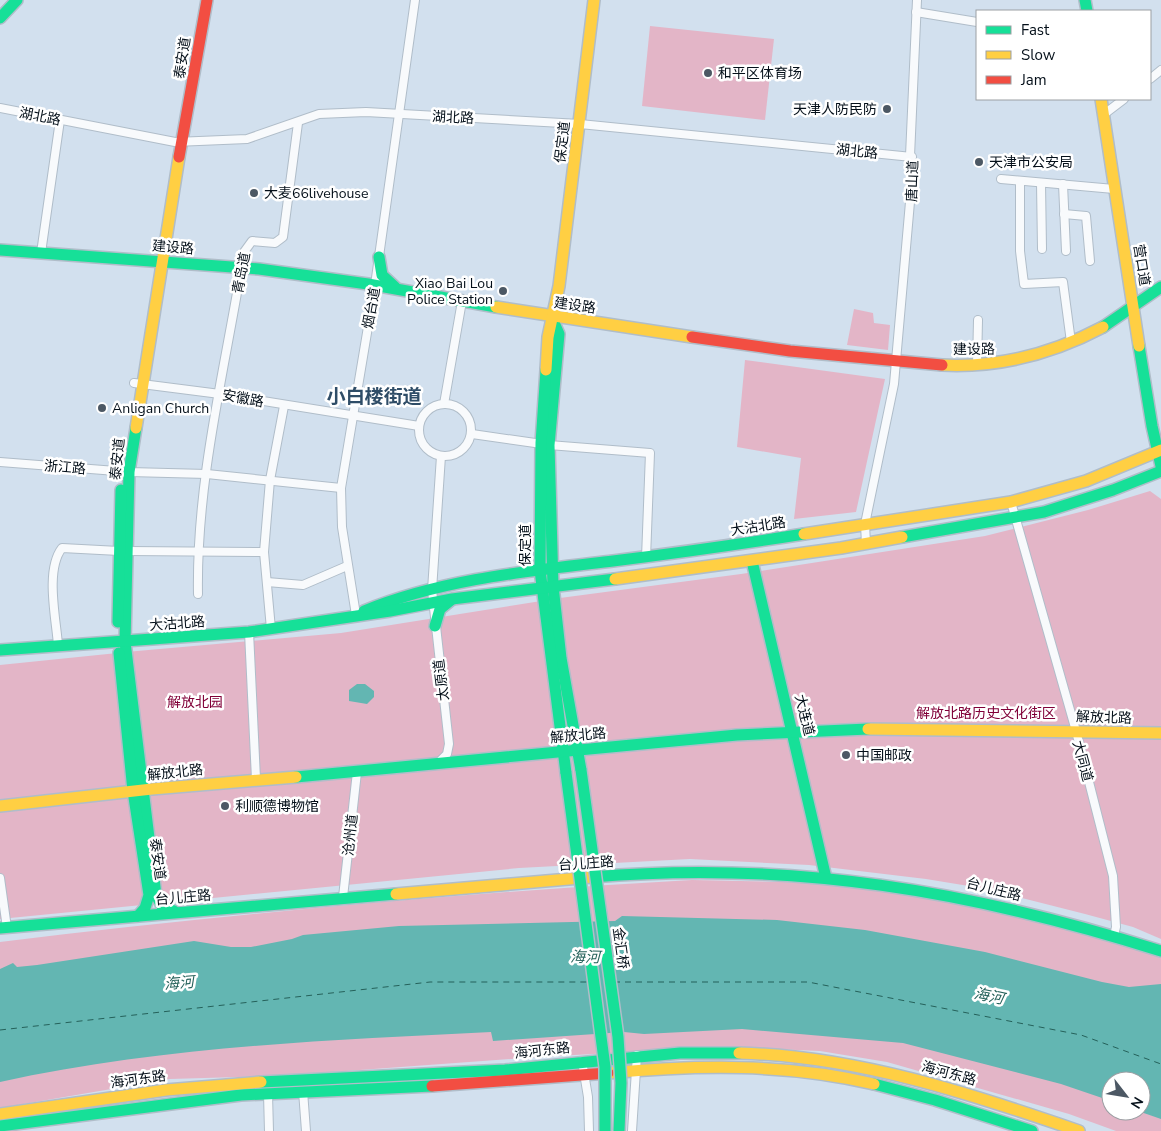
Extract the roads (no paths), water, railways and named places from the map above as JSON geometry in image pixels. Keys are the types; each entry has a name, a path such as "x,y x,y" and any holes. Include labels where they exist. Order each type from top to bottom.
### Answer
{"street":[{"path":"0,18 17,0"},
{"name":"泰安道","path":"179,142 199,0"},
{"name":"泰安道","path":"138,916 145,908 148,895 122,642 126,472 158,260 207,0"},
{"name":"烟台道","path":"356,615 342,527 341,488 375,285 415,0"},
{"name":"保定道","path":"546,584 545,444 560,334 551,316 559,286 594,0"},
{"name":"唐山道","path":"866,544 865,524 894,384 914,181 915,167 912,164 911,156 918,0"},
{"path":"918,12 976,22"},
{"path":"1151,78 1161,70"},
{"name":"营口道","path":"1101,100 1114,189 1161,466"},
{"path":"1103,115 1123,100"},
{"name":"湖北路","path":"0,108 179,142 247,139 298,123 319,114 366,112 580,124 911,156"},
{"path":"41,253 60,120"},
{"name":"青岛道","path":"198,594 198,552 207,474 244,252 252,241 275,243 283,237 298,123"},
{"path":"1001,180 1114,189"},
{"path":"1020,181 1020,252 1024,284 1063,282 1071,342"},
{"path":"1041,183 1042,249"},
{"path":"1063,184 1066,251"},
{"path":"1064,214 1086,216 1090,261"},
{"name":"建设路","path":"0,250 158,260 241,268 375,285 551,316 818,354 896,361 977,365 1029,359 1071,342 1134,308 1161,287"},
{"path":"379,257 380,272 384,278 404,291"},
{"path":"444,404 462,301"},
{"path":"977,365 978,320"},
{"name":"安徽路","path":"138,383 220,394 284,406 419,426"},
{"path":"444,404 456,405 463,410 472,425 472,434 464,449 456,454 442,456 431,453 425,447 420,440 419,426 424,414 430,408 444,404"},
{"path":"271,629 264,552 270,480 284,406"},
{"path":"472,434 545,444 650,453 646,558"},
{"name":"保定道","path":"545,444 553,568 546,584"},
{"name":"大沽北路","path":"553,568 646,558 1011,502 1086,481 1159,451"},
{"name":"太原道","path":"437,764 447,754 449,744 432,590 442,456"},
{"name":"浙江路","path":"0,462 126,472 207,474 341,488"},
{"name":"大沽北路","path":"0,650 249,632 390,611 433,602 546,584 576,583 752,561 866,544 1016,517 1080,502 1161,471"},
{"name":"大同道","path":"1011,502 1076,731 1113,876 1116,927 1114,936"},
{"path":"58,646 52,569 56,556 62,548 123,551 264,552"},
{"name":"大连道","path":"752,561 826,878"},
{"path":"267,582 303,585 347,566"},
{"path":"580,566 546,584 562,752 605,1067 605,1131"},
{"name":"大沽北路","path":"356,615 391,600 512,573 546,584"},
{"path":"576,583 562,594 550,615 577,750"},
{"path":"435,626 440,609 452,599"},
{"path":"249,632 256,779"},
{"name":"解放北路","path":"0,806 256,779 357,772 577,750 793,732 888,728 1161,733"},
{"name":"金汇桥","path":"577,750 618,1037 621,1082 619,1131"},
{"path":"541,754 555,758 566,773"},
{"name":"沧州道","path":"343,897 357,772"},
{"path":"146,815 150,798 168,788"},
{"name":"泰安道","path":"137,791 146,815 157,899 165,908 178,912"},
{"name":"台儿庄路","path":"2,928 343,897 605,876 700,874 826,878 965,896 1114,936 1161,951"},
{"path":"0,878 2,928"},
{"name":"海河东路","path":"0,1114 190,1087 481,1072 638,1056 711,1052 797,1057 852,1065 912,1078 1004,1104 1078,1131"},
{"path":"632,1131 638,1056"},
{"path":"582,1061 588,1096 589,1131"},
{"name":"海河东路","path":"0,1126 209,1098 303,1091 489,1083 584,1074 710,1066 770,1068 841,1078 920,1094 998,1125 1032,1131"},
{"path":"303,1091 306,1131"},
{"path":"268,1094 269,1131"},
{"path":"998,1125 1004,1104"}],"water":[{"path":"357,684 365,684 374,691 374,697 367,704 349,701 349,690"},
{"name":"海河","path":"622,916 777,920 865,930 985,952 1102,982 1129,987 1161,984 1161,1119 1151,1116 1151,1071 1101,1071 1101,1098 1061,1084 903,1043 742,1029 644,1034 624,1032 493,1041 491,1032 306,1042 183,1053 121,1061 0,1082 0,969 13,963 17,967 37,965 194,941 231,947 251,947 303,935 399,926 615,921"}],"place":[{"name":"和平区体育场","path":"708,73"},
{"name":"天津人防民防","path":"887,109"},
{"name":"天津市公安局","path":"979,162"},
{"name":"大麦66livehouse","path":"254,193"},
{"name":"Xiao Bai Lou Police Station","path":"503,291"},
{"name":"Anligan Church","path":"102,408"},
{"name":"中国邮政","path":"846,755"},
{"name":"利顺德博物馆","path":"225,806"}],"district":[{"name":"小白楼街道","path":"374,396"}],"park label":[{"name":"解放北园","path":"195,702"},
{"name":"解放北路历史文化街区","path":"986,713"}]}
